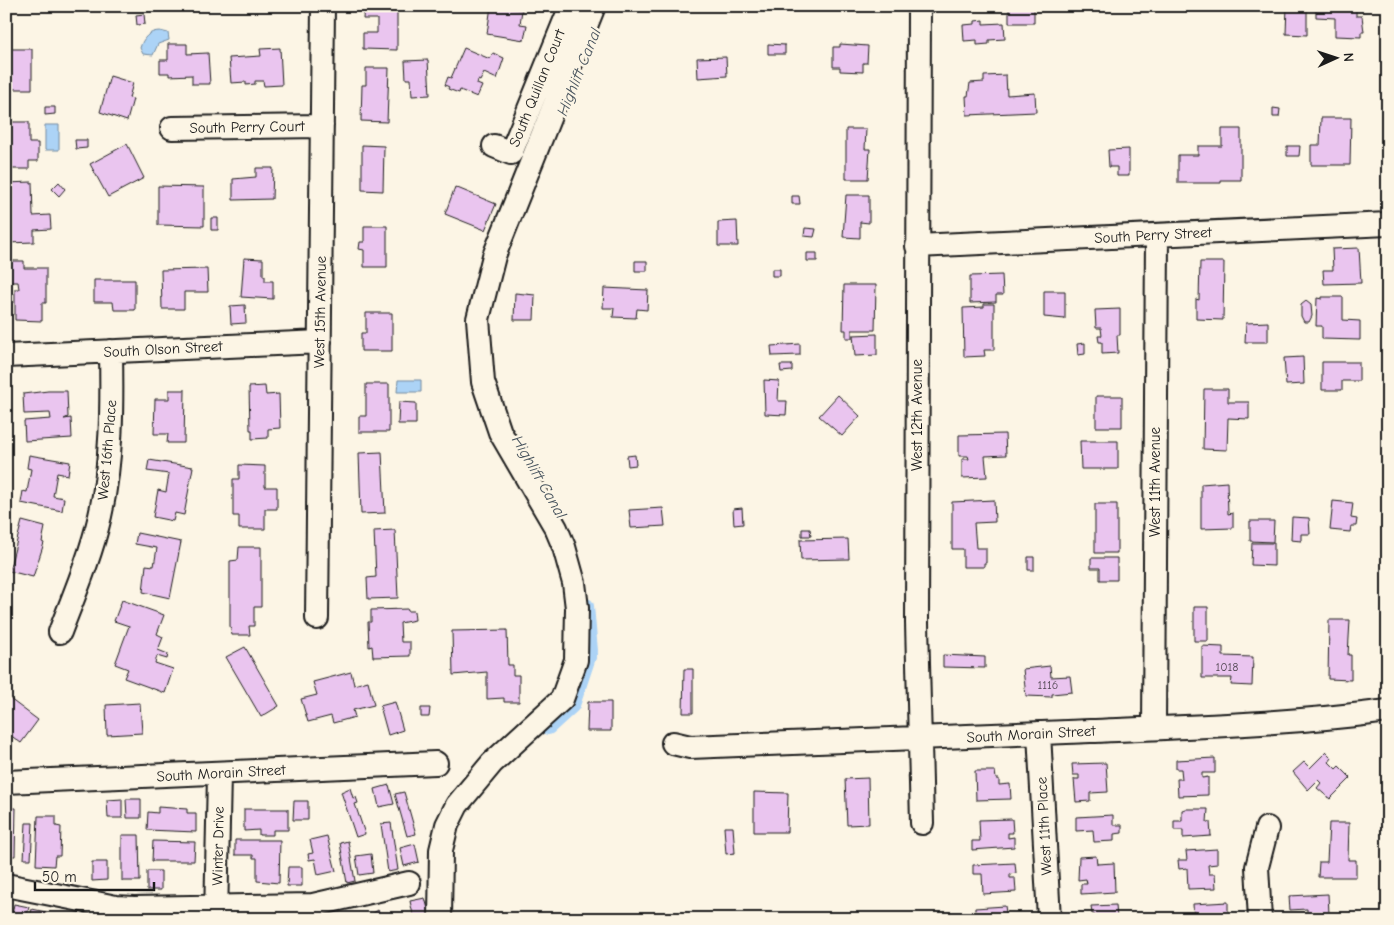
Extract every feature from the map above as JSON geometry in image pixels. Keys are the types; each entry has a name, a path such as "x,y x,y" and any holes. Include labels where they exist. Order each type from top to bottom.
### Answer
{"street":[{"name":"West 15th Avenue","path":"317,618 323,6"},
{"name":"South Quillan Court","path":"494,146 511,153 571,6"},
{"path":"440,919 441,850 450,818 458,805 492,763 549,713 562,699 576,660 577,608 574,583 564,547 556,528 500,432 483,382 478,319 494,256 594,6"},
{"name":"West 12th Avenue","path":"919,6 917,623 922,823"},
{"name":"South Perry Court","path":"172,128 322,126"},
{"name":"South Perry Street","path":"918,246 1388,224"},
{"name":"West 11th Avenue","path":"1154,728 1157,235"},
{"name":"South Olson Street","path":"6,356 320,342"},
{"name":"West 16th Place","path":"60,632 88,557 100,516 111,430 111,351"},
{"name":"South Morain Street","path":"673,743 690,747 920,739 1330,718 1388,711"},
{"name":"West 11th Place","path":"1039,733 1049,919"},
{"name":"South Morain Street","path":"6,782 436,763"},
{"name":"Winter Drive","path":"216,912 219,774"},
{"path":"1260,919 1257,867 1267,828"},
{"path":"6,885 116,907 216,912 313,905 410,883"}],"water":[{"path":"153,32 168,33 169,40 158,44 153,55 143,54 140,48 145,38"},
{"path":"45,125 59,125 59,150 45,150"},
{"path":"398,380 421,380 421,392 397,392"}],"building":[{"path":"364,6 397,6 397,50 363,49 363,33 377,33 377,19 363,19"},
{"path":"491,6 522,10 520,24 527,25 524,40 487,34"},
{"path":"1009,6 1034,6 1034,23 1009,23"},
{"path":"1287,6 1307,6 1307,35 1286,34"},
{"path":"1316,6 1356,6 1356,16 1362,16 1364,32 1361,32 1361,37 1335,36 1335,18 1316,17"},
{"path":"144,14 145,24 137,25 136,15"},
{"path":"983,20 983,24 1004,23 1005,39 989,40 989,44 977,45 977,40 964,41 963,25 975,24 975,21"},
{"path":"168,44 187,44 187,54 208,53 210,84 192,84 192,75 169,76 169,73 160,73 160,60 168,60"},
{"path":"768,44 785,45 785,54 768,54"},
{"path":"840,44 868,46 867,63 863,63 863,72 840,71 840,67 833,67 833,47 840,47"},
{"path":"280,48 282,85 264,86 263,81 255,81 255,84 246,85 246,82 231,83 229,58 261,56 260,49"},
{"path":"464,48 490,59 493,53 504,58 497,79 484,73 480,81 478,80 477,84 482,86 477,97 460,90 459,93 448,89 449,87 445,85 448,77 451,78"},
{"path":"9,49 32,49 32,89 7,89 6,64 9,64"},
{"path":"726,57 727,76 698,78 697,58"},
{"path":"428,60 430,95 412,96 411,79 406,79 405,61"},
{"path":"366,68 389,68 387,122 361,121 362,85 366,85"},
{"path":"1006,75 1007,95 1035,93 1036,112 967,115 966,96 968,96 970,83 984,82 984,76"},
{"path":"110,76 133,83 129,98 133,99 127,121 100,112"},
{"path":"45,107 55,107 55,114 45,115"},
{"path":"1273,108 1280,109 1279,117 1273,117"},
{"path":"1321,118 1351,118 1350,165 1311,165 1311,145 1320,145"},
{"path":"8,122 29,122 29,143 38,143 38,161 29,161 29,169 6,169"},
{"path":"846,129 866,129 865,149 870,149 868,179 846,179"},
{"path":"1222,129 1241,129 1241,180 1221,180 1221,183 1178,183 1178,155 1198,155 1198,146 1222,146"},
{"path":"75,140 87,140 87,148 76,149"},
{"path":"127,144 144,178 108,197 90,164"},
{"path":"362,145 384,146 383,191 362,190"},
{"path":"1287,146 1300,146 1299,156 1287,156"},
{"path":"1129,149 1129,176 1117,176 1117,167 1109,167 1108,150"},
{"path":"256,168 273,168 272,199 233,200 233,179 256,177"},
{"path":"32,182 33,216 50,215 51,229 34,230 34,242 7,243 6,183"},
{"path":"59,182 65,189 59,196 52,189"},
{"path":"158,186 204,187 204,226 158,225"},
{"path":"455,187 496,204 485,230 445,214"},
{"path":"846,195 869,195 869,223 860,222 860,238 843,237"},
{"path":"792,196 799,196 800,204 792,204"},
{"path":"211,218 218,218 218,230 211,230"},
{"path":"737,221 738,246 718,246 718,222"},
{"path":"364,226 387,226 387,267 364,267 364,250 359,249 360,242 364,242"},
{"path":"805,228 816,229 814,237 804,236"},
{"path":"1359,248 1361,283 1324,284 1323,270 1333,270 1332,249"},
{"path":"807,253 817,253 817,261 807,261"},
{"path":"244,258 263,259 263,276 265,276 265,281 273,281 273,299 241,297"},
{"path":"6,261 24,261 24,268 46,268 46,303 42,303 42,321 15,320 15,289 19,289 18,282 6,282"},
{"path":"635,261 647,261 647,271 635,271"},
{"path":"1200,262 1224,262 1223,320 1196,319 1196,299 1199,300"},
{"path":"207,269 208,292 184,292 184,309 162,309 161,270"},
{"path":"772,269 780,269 780,276 772,276"},
{"path":"1002,275 1003,295 996,295 996,302 970,303 970,276"},
{"path":"94,280 135,280 135,310 114,310 113,302 94,302"},
{"path":"844,285 876,285 875,330 852,330 852,338 846,338 846,330 843,330"},
{"path":"604,288 648,290 647,310 637,309 636,318 613,317 614,308 603,308"},
{"path":"1044,291 1065,291 1065,319 1044,317"},
{"path":"515,293 535,295 534,320 514,320"},
{"path":"1322,297 1343,297 1343,320 1360,321 1360,340 1322,339 1322,326 1316,326 1317,298 1322,299"},
{"path":"1306,301 1311,305 1312,316 1309,322 1304,322 1301,316 1301,305"},
{"path":"984,304 994,304 994,350 984,350 985,356 964,357 963,308 984,307"},
{"path":"245,305 246,323 231,324 230,306"},
{"path":"1120,309 1120,335 1117,335 1118,353 1102,354 1102,342 1099,342 1098,336 1102,336 1101,328 1096,328 1095,310"},
{"path":"366,313 392,313 392,351 361,351 361,333 366,333"},
{"path":"1268,322 1268,342 1245,342 1246,323"},
{"path":"877,334 877,355 855,356 853,335"},
{"path":"1085,343 1085,354 1078,355 1077,344"},
{"path":"800,344 800,355 772,356 771,346"},
{"path":"1303,357 1304,384 1286,385 1284,358"},
{"path":"1322,362 1359,362 1359,381 1342,381 1342,390 1322,390"},
{"path":"780,365 792,365 792,371 781,372"},
{"path":"764,380 779,381 778,401 787,401 786,415 765,414"},
{"path":"366,384 389,384 389,432 359,432 359,416 366,416"},
{"path":"265,386 266,395 279,394 280,428 268,429 268,438 252,439 249,387"},
{"path":"1204,389 1228,389 1228,402 1249,402 1249,419 1228,418 1227,450 1203,449"},
{"path":"169,390 185,390 184,443 167,443 168,434 154,434 155,399 169,399"},
{"path":"67,391 68,417 64,419 71,418 72,438 25,441 24,421 51,419 50,413 24,414 23,394"},
{"path":"838,395 860,416 842,436 819,416"},
{"path":"1096,396 1122,396 1122,427 1096,427"},
{"path":"399,402 416,403 416,424 398,424"},
{"path":"1005,434 1006,455 985,456 987,477 962,478 962,459 969,459 968,456 959,456 959,435"},
{"path":"1080,441 1118,441 1118,469 1081,469"},
{"path":"382,452 385,513 361,514 359,453"},
{"path":"29,455 70,462 68,475 57,473 53,496 64,498 62,511 21,503 23,491 27,492 31,469 27,468"},
{"path":"635,455 636,465 628,466 627,456"},
{"path":"149,460 193,467 184,515 175,513 173,521 153,517 158,490 166,492 169,474 147,471"},
{"path":"239,465 265,466 265,487 277,487 277,509 265,509 265,529 239,529 239,516 233,516 233,479 239,479"},
{"path":"1227,482 1228,514 1233,513 1233,528 1201,529 1201,484"},
{"path":"994,500 995,522 974,523 976,548 986,548 986,563 984,563 984,567 963,567 963,549 952,549 952,502"},
{"path":"1333,501 1353,503 1351,518 1357,519 1356,526 1351,526 1350,532 1330,530"},
{"path":"1095,504 1117,504 1117,553 1095,553"},
{"path":"663,508 665,526 631,528 629,510"},
{"path":"742,508 743,524 734,525 733,509"},
{"path":"1292,517 1309,518 1310,534 1301,534 1301,541 1291,540"},
{"path":"22,521 45,527 42,542 44,543 33,577 9,571"},
{"path":"1250,521 1274,521 1273,542 1250,541"},
{"path":"802,529 810,529 811,536 802,536"},
{"path":"395,530 398,598 368,599 367,578 376,577 374,531"},
{"path":"137,533 181,542 170,598 143,592 146,565 154,566 157,548 135,544"},
{"path":"848,539 849,559 801,560 800,540"},
{"path":"1252,543 1274,543 1274,566 1251,565"},
{"path":"239,547 261,547 261,607 254,607 254,626 249,626 250,635 232,635 230,626 230,561 238,560"},
{"path":"1028,557 1034,557 1034,570 1028,570"},
{"path":"1091,558 1117,558 1117,580 1100,580 1100,568 1091,568"},
{"path":"122,600 164,615 157,634 163,637 158,650 168,654 167,659 157,656 155,663 173,669 165,693 124,678 128,669 115,664 129,626 114,621"},
{"path":"1194,607 1208,607 1208,641 1194,641"},
{"path":"408,609 408,611 414,611 415,620 400,623 401,642 410,642 410,656 373,657 372,646 369,647 368,622 371,622 371,610"},
{"path":"1329,620 1350,620 1348,655 1351,655 1351,680 1328,679"},
{"path":"507,630 508,665 513,665 513,675 519,675 519,702 504,702 504,698 487,699 487,672 453,675 452,631"},
{"path":"1202,646 1223,647 1223,656 1253,657 1252,686 1231,685 1232,678 1202,678"},
{"path":"245,647 279,706 261,717 226,657"},
{"path":"943,655 985,657 985,668 943,667"},
{"path":"1050,666 1051,677 1070,676 1072,692 1052,694 1052,697 1026,696 1023,669"},
{"path":"684,669 693,669 693,713 683,713"},
{"path":"351,672 354,685 368,681 374,705 353,710 355,717 333,723 331,716 308,722 301,699 317,695 313,682"},
{"path":"6,696 38,720 21,743 6,732"},
{"path":"395,702 403,730 388,735 380,706"},
{"path":"588,702 611,702 611,731 587,731"},
{"path":"140,703 142,733 107,735 106,705"},
{"path":"421,708 430,708 429,717 421,717"},
{"path":"1326,752 1332,758 1329,762 1336,769 1339,766 1351,778 1330,799 1317,788 1321,783 1318,780 1308,790 1293,772 1304,762 1310,768"},
{"path":"1215,758 1215,773 1202,773 1202,778 1208,777 1208,795 1178,796 1177,779 1182,779 1181,769 1176,769 1176,760"},
{"path":"1106,763 1108,792 1090,793 1090,801 1076,802 1074,779 1079,779 1079,775 1073,775 1072,764"},
{"path":"975,771 995,771 996,779 999,779 999,785 1010,784 1011,799 976,800"},
{"path":"868,778 869,824 847,825 845,779"},
{"path":"389,785 394,804 379,807 375,789"},
{"path":"350,788 353,798 356,797 358,803 355,804 365,834 356,837 341,792"},
{"path":"404,792 416,834 407,836 395,794"},
{"path":"754,792 788,793 787,832 754,832"},
{"path":"122,799 122,818 108,818 107,800"},
{"path":"126,799 141,799 141,818 127,818"},
{"path":"294,801 308,801 308,820 293,820"},
{"path":"158,807 187,809 187,813 196,813 196,832 147,830 148,812 158,813"},
{"path":"6,808 16,808 15,856 6,856"},
{"path":"244,809 288,809 288,830 273,830 273,835 259,835 259,830 244,831"},
{"path":"1208,809 1207,822 1210,822 1211,836 1183,838 1183,830 1174,830 1174,821 1182,821 1182,810"},
{"path":"1113,815 1113,825 1122,825 1122,833 1114,834 1114,841 1094,842 1093,830 1076,831 1076,817"},
{"path":"38,816 56,816 56,826 61,827 60,856 55,856 54,866 36,865"},
{"path":"1012,819 1013,833 1008,833 1008,838 1014,837 1014,847 972,850 972,841 980,841 979,820"},
{"path":"26,823 33,823 31,859 24,859"},
{"path":"391,823 398,870 388,872 381,824"},
{"path":"1329,823 1349,823 1348,860 1356,860 1356,877 1318,877 1319,862 1327,862"},
{"path":"724,827 733,827 735,853 726,854"},
{"path":"122,835 139,835 140,881 122,881"},
{"path":"327,836 336,871 318,875 315,859 309,860 308,854 313,853 310,840"},
{"path":"235,840 280,840 279,883 257,881 257,858 253,858 253,855 235,855"},
{"path":"153,841 195,842 194,861 152,861"},
{"path":"348,841 355,881 347,883 340,843"},
{"path":"415,844 419,862 404,866 400,848"},
{"path":"1217,849 1217,864 1208,865 1209,874 1215,874 1216,888 1188,889 1187,868 1179,869 1178,860 1187,860 1186,851"},
{"path":"371,854 373,873 359,875 356,856"},
{"path":"1096,856 1097,864 1114,863 1115,892 1081,894 1081,884 1087,884 1086,879 1078,880 1079,857"},
{"path":"92,862 107,862 107,880 92,881"},
{"path":"1015,863 1016,873 1010,874 1010,878 1015,878 1016,892 983,894 982,874 973,874 973,865"},
{"path":"288,867 302,867 302,886 287,886"},
{"path":"147,871 161,871 161,890 147,890"},
{"path":"1328,894 1329,914 1338,914 1338,919 1305,919 1307,909 1290,910 1289,896"},
{"path":"425,898 430,916 414,919 410,901"},
{"path":"1228,902 1228,916 1194,919 1193,904"},
{"path":"14,904 29,907 26,919 11,919"},
{"path":"1116,905 1117,919 1095,919 1094,914 1092,914 1091,906"},
{"path":"1005,906 1007,919 975,919 975,908"},
{"path":"32,909 46,912 45,919 30,919"},
{"path":"378,910 384,919 366,919 366,918"}],"waterway":[{"name":"Highlift Canal","path":"548,727 572,705 590,651 586,606"}]}
